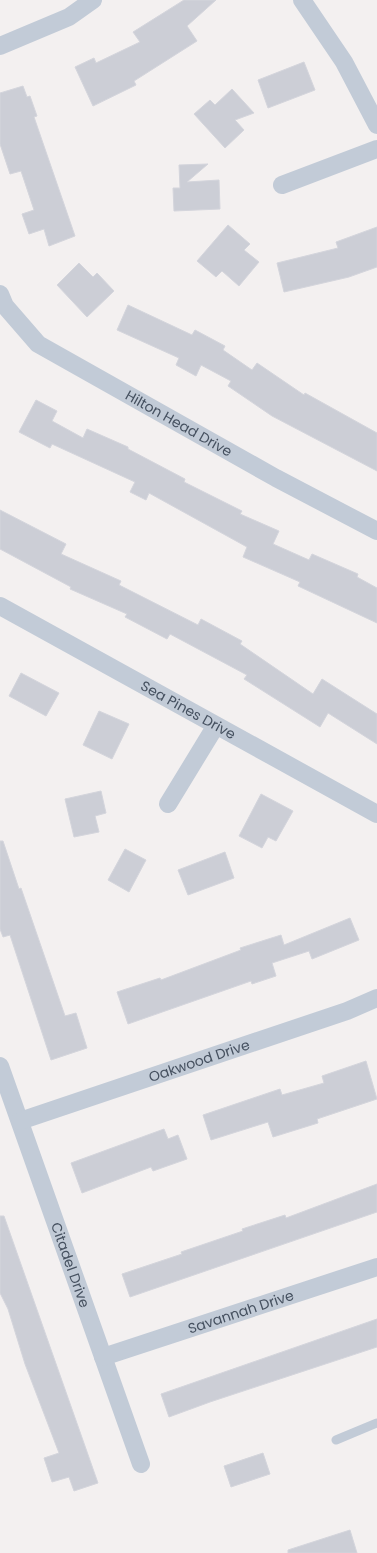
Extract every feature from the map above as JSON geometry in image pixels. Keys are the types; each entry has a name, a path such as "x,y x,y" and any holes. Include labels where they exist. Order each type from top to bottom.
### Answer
{"street":[{"path":"0,46 69,17 93,0"},
{"path":"302,0 344,62 377,125"},
{"path":"282,185 377,149"},
{"name":"Hilton Head Drive","path":"0,294 5,306 38,344 276,478 377,531"},
{"name":"Sea Pines Drive","path":"0,606 215,727 377,814"},
{"path":"168,804 215,727"},
{"name":"Oakwood Drive","path":"20,1121 302,1027 377,998"},
{"name":"Citadel Drive","path":"0,1066 141,1464"},
{"name":"Savannah Drive","path":"103,1356 377,1267"}],"lane":[{"path":"336,1440 377,1423"}],"building":[{"path":"184,0 216,0 187,26 197,41 134,81 136,85 93,106 75,67 94,58 96,63 140,42 133,32"},
{"path":"304,62 315,90 268,108 258,80"},
{"path":"23,86 27,97 30,96 37,116 34,117 75,236 49,246 44,229 29,234 22,214 34,210 21,171 10,174 0,144 0,93"},
{"path":"232,89 254,113 235,120 244,130 225,148 194,114 210,100 215,105"},
{"path":"208,164 187,182 219,180 220,209 174,211 173,188 180,188 179,165"},
{"path":"228,225 250,244 244,250 259,262 239,286 222,271 216,277 197,261"},
{"path":"377,227 377,267 349,277 284,292 277,263 338,248 336,242"},
{"path":"79,263 93,277 97,273 114,291 87,317 57,285"},
{"path":"128,305 192,335 195,330 225,346 223,350 252,370 257,363 304,395 305,393 377,433 377,471 272,416 228,386 231,381 201,365 196,376 176,365 179,358 117,330"},
{"path":"36,400 57,411 52,421 83,438 87,429 128,447 128,449 185,479 184,482 242,511 240,514 279,531 273,544 309,560 312,554 358,574 357,577 377,588 377,623 298,586 300,582 243,557 247,547 149,493 146,500 130,492 135,482 52,444 50,448 19,432"},
{"path":"0,510 66,544 61,554 121,581 119,585 198,625 201,619 242,641 240,644 313,694 322,679 377,714 377,744 328,713 320,727 244,679 247,675 170,634 167,639 125,617 127,614 70,589 71,587 0,549"},
{"path":"21,673 59,693 46,716 9,696"},
{"path":"99,711 129,724 112,759 83,745"},
{"path":"101,791 106,813 95,816 99,832 74,837 65,799"},
{"path":"261,794 293,811 276,841 268,837 262,848 239,836"},
{"path":"0,841 3,841 19,889 21,888 65,1016 76,1013 87,1048 51,1060 10,935 3,937 0,929"},
{"path":"125,849 146,860 129,892 108,880"},
{"path":"225,852 234,878 188,895 178,870"},
{"path":"350,918 359,940 312,959 309,951 272,963 276,976 252,984 251,981 128,1024 117,992 160,978 161,980 241,950 240,948 281,935 284,945"},
{"path":"366,1061 377,1099 317,1119 318,1123 273,1137 268,1122 211,1140 203,1115 280,1089 282,1095 324,1083 322,1076"},
{"path":"164,1129 168,1139 178,1135 187,1159 153,1171 151,1167 82,1193 71,1163"},
{"path":"377,1184 377,1212 130,1297 122,1274 182,1254 181,1252 243,1231 242,1229 285,1215 286,1218"},
{"path":"0,1216 4,1216 98,1483 74,1491 69,1477 52,1482 44,1458 59,1453 25,1364 8,1309 0,1293"},
{"path":"377,1319 377,1347 169,1417 161,1394"},
{"path":"263,1453 270,1474 231,1487 224,1466"},
{"path":"350,1530 357,1553 288,1553 288,1550"}]}
